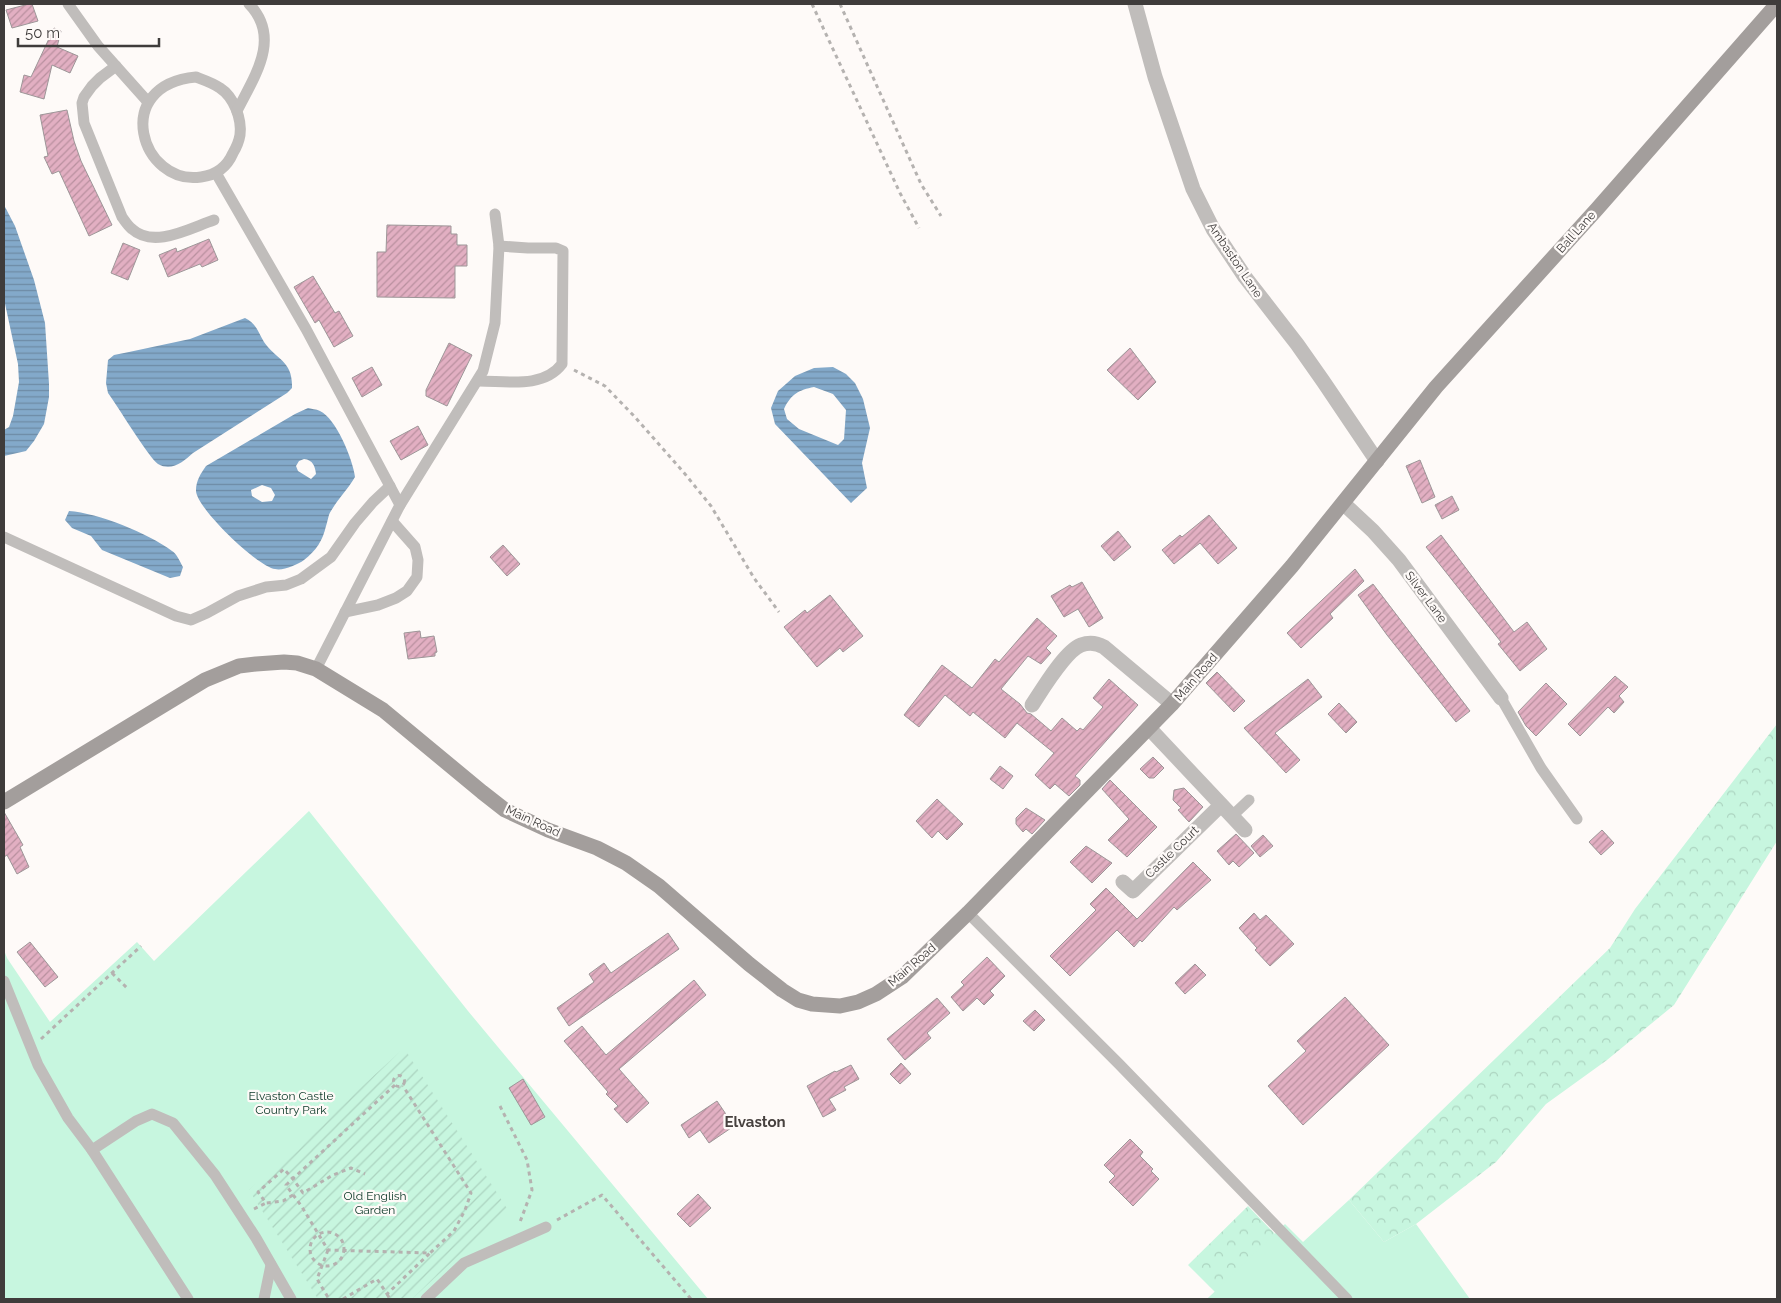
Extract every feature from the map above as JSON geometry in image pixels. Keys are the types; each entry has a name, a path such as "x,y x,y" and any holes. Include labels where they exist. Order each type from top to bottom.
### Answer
{"main road":[{"name":"Ball Lane","path":"1377,462 1436,387 1597,209 1777,4"},
{"name":"Main Road","path":"4,802 205,680 239,666 297,663 316,669 383,710 505,810 548,830 597,848 626,863 659,886 749,964 798,1000 812,1004 840,1006 858,1002 876,994 902,977 968,913 1149,728 1292,566 1377,462"}],"street":[{"name":"Ambaston Lane","path":"1135,4 1155,76 1193,189 1213,229 1245,277 1297,344 1377,462"},
{"name":"Silver Lane","path":"1343,503 1373,531 1399,560 1502,698"},
{"path":"1032,705 1054,672 1074,649 1081,644 1091,643 1104,647 1172,704"},
{"path":"1149,728 1245,830"},
{"name":"Castle Court","path":"1123,882 1133,891 1221,805"}],"lane":[{"path":"236,111 258,68 265,41 262,22 250,4"},
{"path":"69,5 116,66 148,102"},
{"path":"116,66 92,86 82,103 84,124 122,218 132,230 145,237 152,238 163,237 214,220"},
{"path":"196,77 221,88 234,105 240,135 227,163 216,173 197,178 172,173 156,159 144,138 144,117 148,102 161,87 173,81 196,77"},
{"path":"216,173 306,329 400,505"},
{"path":"316,669 400,505 484,371 495,323 499,246 495,214"},
{"path":"479,380 530,382 548,377 562,364 563,251 556,248 499,246"},
{"path":"4,537 176,616 191,620 238,596 300,579 331,557 373,502 390,486"},
{"path":"345,612 378,605 396,598 408,591 417,577 418,560 415,547 392,521"},
{"path":"1502,698 1541,768 1576,819"},
{"path":"1232,816 1249,800"},
{"path":"968,913 1119,1064 1347,1299"},
{"path":"4,981 38,1065 68,1118 92,1150 188,1299"},
{"path":"92,1150 136,1121 152,1114 172,1123 227,1192 291,1299"},
{"path":"426,1299 464,1263 546,1227"},
{"path":"264,1299 271,1265"}],"path":[{"path":"812,4 900,193 919,228"},
{"path":"840,4 921,184 941,216"},
{"path":"562,364 606,386 641,423 711,506 754,578 779,612"},
{"path":"31,1049 142,946"},
{"path":"112,973 127,988"},
{"path":"395,1085 394,1080 400,1076 405,1080 403,1086"},
{"path":"395,1085 398,1087 403,1086"},
{"path":"328,1250 286,1185 395,1085"},
{"path":"387,1294 454,1231 471,1193 403,1086"},
{"path":"500,1106 527,1160 532,1190 511,1242"},
{"path":"293,1195 283,1201 266,1203 258,1192 284,1169 303,1193 333,1175 351,1168 365,1174"},
{"path":"546,1227 602,1194 691,1299"},
{"path":"330,1233 337,1235 342,1240 344,1251 342,1258 334,1265 322,1266 316,1263 311,1256 310,1244 318,1234 330,1233"},
{"path":"328,1250 430,1253"},
{"path":"328,1250 317,1279 329,1299"},
{"path":"343,1299 377,1278 390,1299"}],"green space":[{"path":"1777,724 1777,841 1674,1005 1607,1060 1546,1104 1496,1162 1416,1224 1384,1242 1349,1200 1610,948 1635,909"},
{"name":"Elvaston Castle Country Park","path":"309,811 468,1011 708,1299 4,1299 4,950 7,958 50,1022 137,942 154,961"},
{"name":"Old English Garden","path":"404,1048 508,1210 412,1299 318,1299 249,1190"},
{"path":"1349,1200 1384,1242 1416,1224 1470,1299 1207,1299 1285,1224 1303,1242"},
{"path":"1248,1206 1275,1234 1303,1299 1207,1299 1215,1292 1188,1265"}],"water":[{"path":"4,205 15,226 34,280 45,323 49,397 44,424 34,441 26,451 4,456 4,430 9,427 13,416 19,382 18,364 4,299"},
{"path":"245,318 254,325 264,342 287,366 292,379 292,388 182,462 168,467 158,464 108,393 106,383 108,360 114,355 190,339"},
{"path":"833,367 846,374 855,383 863,399 870,428 862,463 867,488 851,503 775,424 771,408 778,391 795,376 814,368","holes":["814,387 833,394 846,410 844,439 838,445 799,429 787,419 784,409 793,396 800,391"]},
{"path":"308,408 318,410 326,415 343,440 355,477 330,513 323,536 315,549 298,564 275,569 267,566 242,548 216,522 198,498 196,487 199,477 206,466","holes":["304,459 310,461 314,466 316,474 311,479 298,471 296,466 299,461","262,485 271,488 275,495 272,501 262,502 252,496 251,490"]},
{"path":"69,511 108,520 137,531 162,544 174,552 178,558 183,567 180,576 170,578 102,550 91,536 72,528 65,520"}],"building":[{"path":"32,4 38,21 12,28 6,10"},
{"path":"54,28 61,31 57,47 78,56 70,73 52,65 44,99 20,92 24,75 31,77"},
{"path":"67,110 81,161 112,225 89,236 59,171 52,174 44,157 48,156 40,115"},
{"path":"387,225 451,226 451,234 457,234 457,245 467,245 467,266 455,266 455,298 377,297 377,252 386,252"},
{"path":"209,239 218,260 202,267 200,264 168,277 159,255 176,248 177,252"},
{"path":"123,243 140,250 128,280 111,273"},
{"path":"313,276 335,313 339,311 353,336 334,347 319,320 315,323 294,287"},
{"path":"449,343 472,355 447,406 426,396 426,390"},
{"path":"1130,348 1156,382 1138,400 1107,370"},
{"path":"372,367 382,385 362,397 352,378"},
{"path":"418,426 428,445 401,460 390,441"},
{"path":"1420,460 1435,497 1422,503 1406,466"},
{"path":"1452,496 1459,510 1442,519 1435,505"},
{"path":"1209,515 1237,548 1218,564 1200,543 1174,564 1162,550 1180,535 1182,537"},
{"path":"1118,531 1131,547 1114,561 1101,546"},
{"path":"1441,535 1514,632 1527,622 1547,649 1520,671 1498,644 1501,642 1426,547"},
{"path":"503,545 520,564 507,576 490,557"},
{"path":"1355,569 1364,581 1330,614 1333,618 1301,648 1287,633"},
{"path":"1082,582 1103,618 1089,627 1078,609 1064,617 1051,596 1070,585 1072,587"},
{"path":"1373,584 1470,711 1456,722 1358,595"},
{"path":"830,595 863,636 843,652 840,648 817,667 784,627 805,610 807,613"},
{"path":"1037,618 1057,636 1046,648 1051,653 1041,664 1028,656 1001,689 1020,704 1027,713 1031,714 1051,731 1062,718 1077,731 1080,728 1083,730 1103,707 1093,698 1109,679 1138,705 1075,776 1080,780 1080,785 1069,796 1055,784 1050,789 1035,775 1054,753 1017,723 1005,738 973,712 970,716 945,695 919,727 904,715 942,665 972,688 995,659 999,662"},
{"path":"420,631 421,638 434,636 437,652 435,656 408,659 404,633"},
{"path":"1217,672 1245,701 1234,712 1206,683"},
{"path":"1615,676 1628,687 1619,696 1624,702 1614,713 1608,707 1580,736 1568,724"},
{"path":"1308,679 1322,697 1275,733 1300,760 1286,773 1244,728"},
{"path":"1546,683 1567,704 1536,736 1526,726 1518,712"},
{"path":"1339,703 1357,722 1346,733 1328,714"},
{"path":"1153,757 1164,768 1154,778 1149,778 1140,769"},
{"path":"1000,766 1013,776 1003,789 990,779"},
{"path":"1110,780 1157,827 1127,857 1108,840 1129,819 1102,789"},
{"path":"1184,788 1203,807 1189,822 1178,810 1181,808 1173,800 1174,790"},
{"path":"937,799 963,824 947,840 938,831 932,838 916,821"},
{"path":"1026,808 1045,820 1032,834 1026,829 1023,832 1016,824 1016,818"},
{"path":"4,812 23,845 20,847 29,867 17,874 7,855 4,857"},
{"path":"1602,830 1614,843 1601,855 1589,842"},
{"path":"1236,834 1254,853 1239,867 1233,861 1229,865 1217,851"},
{"path":"1263,835 1273,846 1260,857 1251,846"},
{"path":"1086,846 1112,863 1092,883 1070,862"},
{"path":"1193,862 1211,880 1177,910 1174,907 1142,942 1140,940 1134,947 1117,930 1070,976 1050,956 1096,910 1090,904 1106,888 1137,919"},
{"path":"1254,913 1260,920 1266,915 1294,944 1270,966 1255,950 1257,948 1239,928"},
{"path":"668,933 679,949 569,1026 557,1008 594,982 589,974 604,963 611,973"},
{"path":"30,942 58,977 45,987 17,952"},
{"path":"987,957 1005,976 990,991 994,995 984,1005 977,998 963,1011 951,997 964,985 961,982"},
{"path":"1195,964 1206,975 1185,994 1175,983"},
{"path":"694,980 706,995 619,1069 649,1103 627,1123 614,1109 618,1106 606,1094 608,1092 564,1041 582,1026 606,1055"},
{"path":"1345,997 1389,1045 1303,1125 1268,1086 1306,1051 1297,1041"},
{"path":"937,998 950,1013 927,1033 931,1038 905,1060 887,1039"},
{"path":"1035,1010 1045,1020 1034,1031 1023,1021"},
{"path":"901,1063 911,1074 900,1084 890,1074"},
{"path":"851,1065 859,1079 844,1087 846,1090 829,1099 836,1110 823,1117 807,1086"},
{"path":"523,1079 545,1117 531,1125 509,1088"},
{"path":"717,1101 734,1126 709,1143 700,1130 689,1138 681,1125"},
{"path":"1130,1139 1143,1152 1140,1156 1153,1169 1151,1171 1159,1179 1133,1206 1109,1182 1115,1176 1104,1165"},
{"path":"698,1194 711,1208 690,1227 677,1214"}],"district":[{"name":"Elvaston","path":"755,1122"}]}
